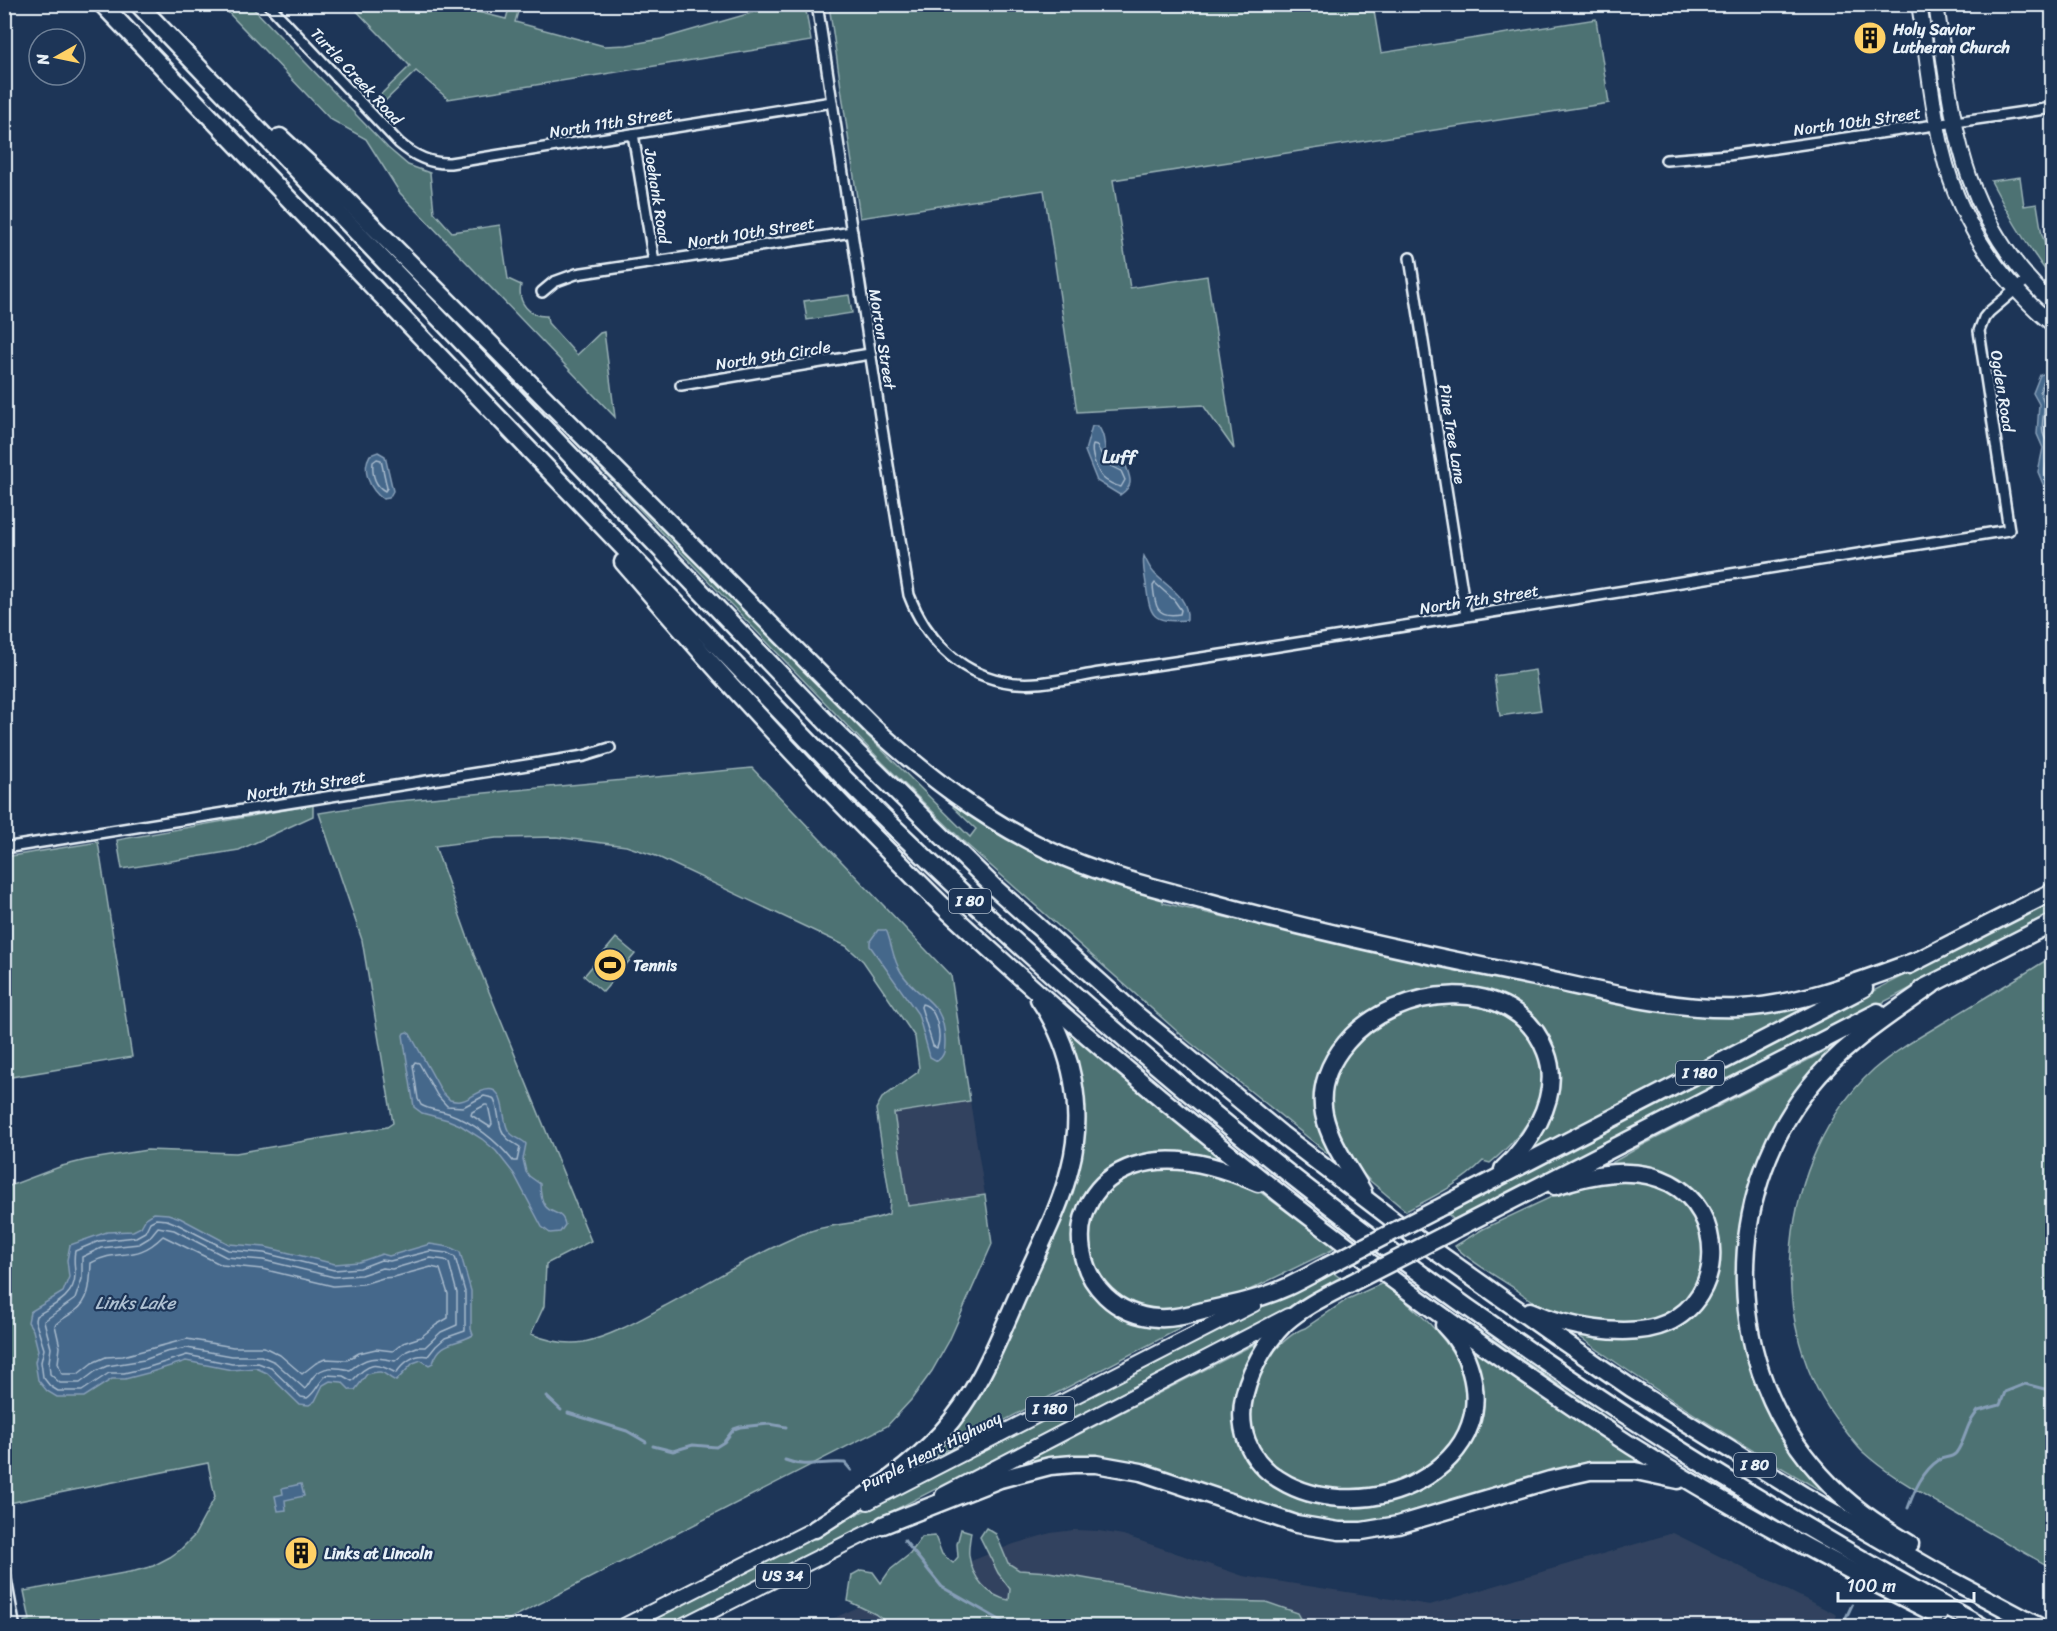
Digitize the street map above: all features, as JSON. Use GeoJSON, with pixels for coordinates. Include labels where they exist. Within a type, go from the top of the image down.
{"type":"FeatureCollection","features":[{"type":"Feature","properties":{"kind":"highway","name":"I 80"},"geometry":{"type":"LineString","coordinates":[[102,4],[890,824],[1052,976],[1219,1118],[1427,1279],[1603,1401],[1775,1509],[1981,1626]]}},
{"type":"Feature","properties":{"kind":"highway","name":"I 80"},"geometry":{"type":"LineString","coordinates":[[138,4],[902,799],[995,888],[1132,1011],[1281,1134],[1414,1236],[1631,1388],[1735,1454],[1848,1521],[2038,1626]]}},
{"type":"Feature","properties":{"kind":"highway"},"geometry":{"type":"LineString","coordinates":[[156,23],[333,186],[873,727],[957,797],[1018,836],[1100,872],[1230,908],[1374,944],[1686,1006],[1741,1008],[1798,999],[1854,983],[1918,960]]}},
{"type":"Feature","properties":{"kind":"highway"},"geometry":{"type":"LineString","coordinates":[[513,434],[716,671],[818,782],[949,911],[1151,1089],[1285,1198],[1422,1303],[1566,1402],[1716,1497],[1865,1579],[1962,1626]]}},
{"type":"Feature","properties":{"kind":"highway"},"geometry":{"type":"LineString","coordinates":[[2022,907],[2052,888]]}},
{"type":"Feature","properties":{"kind":"highway","name":"I 180"},"geometry":{"type":"LineString","coordinates":[[1285,1288],[2052,892]]}},
{"type":"Feature","properties":{"kind":"highway","name":"I 180"},"geometry":{"type":"LineString","coordinates":[[1314,1302],[2052,923]]}},
{"type":"Feature","properties":{"kind":"highway"},"geometry":{"type":"LineString","coordinates":[[2023,938],[2052,928]]}},
{"type":"Feature","properties":{"kind":"highway"},"geometry":{"type":"LineString","coordinates":[[815,1529],[903,1469],[925,1450],[959,1411],[988,1364],[1062,1192],[1074,1149],[1077,1125],[1074,1083],[1064,1048],[1054,1026],[1026,981]]}},
{"type":"Feature","properties":{"kind":"highway"},"geometry":{"type":"LineString","coordinates":[[1932,985],[1844,1049],[1810,1086],[1782,1128],[1761,1174],[1748,1226],[1744,1280],[1751,1337],[1767,1388],[1788,1430],[1804,1454],[1837,1492],[1879,1526],[2048,1626]]}},
{"type":"Feature","properties":{"kind":"highway"},"geometry":{"type":"LineString","coordinates":[[1366,1198],[1329,1133],[1322,1102],[1325,1079],[1338,1052],[1362,1026],[1396,1005],[1432,996],[1467,996],[1503,1006],[1517,1013],[1535,1031],[1548,1056],[1551,1081],[1543,1113],[1520,1153],[1502,1171],[1483,1185]]}},
{"type":"Feature","properties":{"kind":"highway"},"geometry":{"type":"LineString","coordinates":[[1285,1198],[1260,1184],[1219,1168],[1180,1162],[1144,1163],[1122,1171],[1095,1193],[1084,1216],[1081,1235],[1083,1258],[1093,1282],[1117,1306],[1140,1315],[1168,1318],[1192,1314],[1229,1306],[1285,1288]]}},
{"type":"Feature","properties":{"kind":"highway"},"geometry":{"type":"LineString","coordinates":[[1483,1286],[1516,1306],[1559,1322],[1605,1330],[1646,1329],[1669,1322],[1689,1308],[1703,1289],[1711,1269],[1712,1243],[1704,1217],[1682,1191],[1658,1178],[1627,1173],[1592,1176],[1500,1206]]}},
{"type":"Feature","properties":{"kind":"highway"},"geometry":{"type":"LineString","coordinates":[[1314,1302],[1285,1323],[1264,1349],[1244,1394],[1242,1421],[1245,1435],[1256,1458],[1276,1477],[1310,1493],[1344,1500],[1376,1497],[1409,1487],[1424,1479],[1444,1463],[1468,1431],[1475,1405],[1475,1391],[1469,1365],[1450,1330],[1422,1303]]}},
{"type":"Feature","properties":{"kind":"highway"},"geometry":{"type":"LineString","coordinates":[[884,1525],[1000,1479],[1050,1466],[1074,1464],[1096,1464],[1141,1472],[1296,1524],[1339,1531],[1362,1531],[1398,1525],[1550,1480],[1590,1471],[1624,1470],[1659,1474],[1716,1497]]}},
{"type":"Feature","properties":{"kind":"main road"},"geometry":{"type":"LineString","coordinates":[[1919,4],[1942,151],[1957,198],[1990,258],[2016,290],[2052,324]]}},
{"type":"Feature","properties":{"kind":"main road"},"geometry":{"type":"LineString","coordinates":[[1936,4],[1954,123],[1964,164],[1984,214],[2011,258],[2052,303]]}},
{"type":"Feature","properties":{"kind":"main road","name":"Purple Heart Highway"},"geometry":{"type":"LineString","coordinates":[[624,1626],[1285,1288]]}},
{"type":"Feature","properties":{"kind":"main road","name":"I 180"},"geometry":{"type":"LineString","coordinates":[[884,1525],[1314,1302]]}},
{"type":"Feature","properties":{"kind":"main road","name":"US 34"},"geometry":{"type":"LineString","coordinates":[[682,1626],[884,1525]]}},
{"type":"Feature","properties":{"kind":"street","name":"Turtle Creek Road"},"geometry":{"type":"LineString","coordinates":[[268,4],[399,143]]}},
{"type":"Feature","properties":{"kind":"street","name":"Morton Street"},"geometry":{"type":"LineString","coordinates":[[817,4],[909,595],[927,633],[942,649],[958,661]]}},
{"type":"Feature","properties":{"kind":"street","name":"North 11th Street"},"geometry":{"type":"LineString","coordinates":[[399,143],[422,159],[435,163],[450,163],[832,102]]}},
{"type":"Feature","properties":{"kind":"street","name":"North 10th Street"},"geometry":{"type":"LineString","coordinates":[[1666,160],[1938,126],[2052,108]]}},
{"type":"Feature","properties":{"kind":"street","name":"Joehank Road"},"geometry":{"type":"LineString","coordinates":[[633,134],[654,262]]}},
{"type":"Feature","properties":{"kind":"street","name":"North 10th Street"},"geometry":{"type":"LineString","coordinates":[[542,292],[554,282],[576,274],[852,232]]}},
{"type":"Feature","properties":{"kind":"street","name":"Pine Tree Lane"},"geometry":{"type":"LineString","coordinates":[[1410,258],[1466,616]]}},
{"type":"Feature","properties":{"kind":"street","name":"Ogden Road"},"geometry":{"type":"LineString","coordinates":[[2009,530],[1979,331],[1983,318],[2029,278]]}},
{"type":"Feature","properties":{"kind":"street","name":"North 9th Circle"},"geometry":{"type":"LineString","coordinates":[[681,385],[870,354]]}},
{"type":"Feature","properties":{"kind":"street","name":"North 7th Street"},"geometry":{"type":"LineString","coordinates":[[958,661],[985,676],[1004,682],[1048,681],[2009,530]]}},
{"type":"Feature","properties":{"kind":"street","name":"North 7th Street"},"geometry":{"type":"LineString","coordinates":[[4,848],[584,756],[610,748]]}},
{"type":"Feature","properties":{"kind":"street"},"geometry":{"type":"LineString","coordinates":[[4,1571],[14,1626]]}},
{"type":"Feature","properties":{"kind":"shaded area"},"geometry":{"type":"Polygon","coordinates":[[[970,1101],[985,1195],[908,1207],[894,1113],[970,1101]]]}},
{"type":"Feature","properties":{"kind":"shaded area"},"geometry":{"type":"Polygon","coordinates":[[[1074,1530],[1123,1535],[1243,1576],[1430,1605],[1673,1533],[1837,1615],[1832,1626],[817,1626],[878,1598],[1014,1544],[1051,1533],[1074,1530]]]}},
{"type":"Feature","properties":{"kind":"green space"},"geometry":{"type":"Polygon","coordinates":[[[221,5],[250,5],[388,148],[408,165],[430,173],[434,212],[452,232],[500,225],[508,279],[521,285],[521,297],[526,307],[535,314],[547,316],[548,323],[577,355],[600,333],[604,332],[615,417],[400,193],[366,139],[330,119],[221,5]]]}},
{"type":"Feature","properties":{"kind":"green space"},"geometry":{"type":"Polygon","coordinates":[[[351,5],[450,5],[506,19],[510,5],[520,5],[515,22],[604,46],[627,45],[661,39],[779,5],[805,5],[811,41],[448,99],[416,71],[380,106],[374,101],[410,66],[351,5]]]}},
{"type":"Feature","properties":{"kind":"green space"},"geometry":{"type":"Polygon","coordinates":[[[829,5],[1373,5],[1381,53],[1596,19],[1609,103],[1113,180],[1130,288],[1207,276],[1234,449],[1203,405],[1077,412],[1044,190],[860,218],[829,5]]]}},
{"type":"Feature","properties":{"kind":"green space"},"geometry":{"type":"Polygon","coordinates":[[[2020,177],[2024,206],[2037,204],[2042,235],[2052,264],[2052,279],[2019,232],[1991,181],[2020,177]]]}},
{"type":"Feature","properties":{"kind":"green space"},"geometry":{"type":"Polygon","coordinates":[[[849,295],[852,313],[807,320],[804,301],[849,295]]]}},
{"type":"Feature","properties":{"kind":"green space"},"geometry":{"type":"Polygon","coordinates":[[[508,367],[867,735],[970,837],[976,829],[953,807],[957,803],[1163,897],[1163,903],[1294,933],[1624,1000],[1818,1002],[1515,1158],[1554,1087],[1525,1015],[1426,994],[1406,994],[1371,1011],[1352,1025],[1337,1040],[1326,1057],[1317,1093],[1318,1113],[1331,1156],[1187,1040],[965,843],[883,763],[506,370],[508,367]]]}},
{"type":"Feature","properties":{"kind":"green space"},"geometry":{"type":"Polygon","coordinates":[[[1535,670],[1541,710],[1500,716],[1494,676],[1535,670]]]}},
{"type":"Feature","properties":{"kind":"green space","name":"Links at Lincoln"},"geometry":{"type":"Polygon","coordinates":[[[752,768],[951,976],[970,1101],[894,1113],[908,1206],[985,1195],[992,1244],[949,1341],[932,1371],[911,1400],[887,1426],[496,1626],[25,1626],[24,1621],[30,1620],[24,1591],[153,1566],[180,1550],[194,1536],[215,1497],[208,1463],[9,1503],[4,1481],[4,1188],[62,1166],[86,1160],[147,1150],[236,1153],[387,1127],[393,1123],[362,940],[319,813],[388,802],[752,768]],[[556,837],[496,838],[435,846],[474,955],[591,1241],[546,1264],[544,1306],[531,1334],[564,1342],[584,1342],[615,1332],[751,1259],[815,1229],[879,1218],[889,1214],[890,1199],[876,1109],[882,1098],[918,1072],[919,1068],[915,1037],[863,961],[846,946],[656,856],[626,846],[556,837]]]}},
{"type":"Feature","properties":{"kind":"green space"},"geometry":{"type":"Polygon","coordinates":[[[313,805],[313,816],[239,850],[122,869],[117,840],[313,805]]]}},
{"type":"Feature","properties":{"kind":"green space"},"geometry":{"type":"Polygon","coordinates":[[[98,842],[132,1057],[5,1078],[5,857],[98,842]]]}},
{"type":"Feature","properties":{"kind":"green space"},"geometry":{"type":"Polygon","coordinates":[[[2052,899],[2052,916],[1455,1221],[1449,1215],[1443,1215],[1442,1213],[2052,899]]]}},
{"type":"Feature","properties":{"kind":"green space","name":"Tennis"},"geometry":{"type":"Polygon","coordinates":[[[616,938],[635,954],[603,992],[584,976],[616,938]]]}},
{"type":"Feature","properties":{"kind":"green space"},"geometry":{"type":"Polygon","coordinates":[[[2045,961],[2052,1006],[2052,1568],[1909,1486],[1861,1450],[1843,1428],[1817,1387],[1799,1342],[1791,1294],[1792,1244],[1800,1195],[1817,1149],[1841,1106],[1873,1070],[1891,1056],[2045,961]]]}},
{"type":"Feature","properties":{"kind":"green space"},"geometry":{"type":"Polygon","coordinates":[[[1443,1002],[1491,1010],[1518,1027],[1534,1047],[1540,1064],[1542,1081],[1533,1112],[1525,1126],[1503,1152],[1490,1163],[1483,1161],[1457,1183],[1406,1211],[1369,1180],[1352,1162],[1333,1126],[1328,1089],[1349,1046],[1391,1016],[1443,1002]]]}},
{"type":"Feature","properties":{"kind":"green space"},"geometry":{"type":"Polygon","coordinates":[[[1057,1020],[1232,1165],[1180,1156],[1088,1194],[1081,1271],[1144,1322],[1179,1325],[1181,1328],[913,1468],[963,1411],[1077,1145],[1057,1020]]]}},
{"type":"Feature","properties":{"kind":"green space"},"geometry":{"type":"Polygon","coordinates":[[[1851,1038],[1826,1061],[1745,1215],[1755,1366],[1837,1500],[1702,1419],[1573,1332],[1644,1335],[1705,1294],[1700,1202],[1608,1165],[1851,1038]]]}},
{"type":"Feature","properties":{"kind":"green space"},"geometry":{"type":"Polygon","coordinates":[[[1176,1166],[1234,1180],[1260,1192],[1336,1248],[1235,1297],[1228,1296],[1219,1302],[1156,1313],[1122,1303],[1093,1273],[1085,1238],[1095,1205],[1108,1188],[1140,1170],[1176,1166]]]}},
{"type":"Feature","properties":{"kind":"green space"},"geometry":{"type":"Polygon","coordinates":[[[1627,1179],[1658,1185],[1683,1201],[1696,1217],[1704,1243],[1702,1270],[1692,1295],[1683,1306],[1655,1321],[1620,1325],[1601,1324],[1553,1312],[1483,1268],[1455,1246],[1483,1229],[1564,1191],[1569,1193],[1581,1186],[1627,1179]]]}},
{"type":"Feature","properties":{"kind":"green space"},"geometry":{"type":"Polygon","coordinates":[[[1334,1270],[1339,1277],[1346,1278],[669,1626],[639,1626],[1334,1270]]]}},
{"type":"Feature","properties":{"kind":"green space"},"geometry":{"type":"Polygon","coordinates":[[[1399,1275],[1634,1436],[1719,1491],[1718,1493],[1503,1354],[1399,1275]]]}},
{"type":"Feature","properties":{"kind":"green space"},"geometry":{"type":"Polygon","coordinates":[[[1383,1283],[1436,1330],[1453,1353],[1460,1366],[1467,1389],[1467,1410],[1460,1430],[1449,1447],[1433,1463],[1414,1475],[1373,1492],[1318,1491],[1273,1468],[1254,1442],[1249,1425],[1254,1384],[1271,1355],[1288,1338],[1348,1299],[1383,1283]]]}},
{"type":"Feature","properties":{"kind":"green space"},"geometry":{"type":"Polygon","coordinates":[[[1276,1333],[1247,1367],[1238,1388],[1234,1410],[1236,1432],[1246,1455],[1259,1470],[1323,1503],[1357,1506],[1383,1503],[1414,1491],[1475,1428],[1465,1342],[1666,1474],[1626,1470],[1397,1523],[1339,1529],[1142,1469],[1015,1467],[1276,1333]]]}},
{"type":"Feature","properties":{"kind":"green space"},"geometry":{"type":"Polygon","coordinates":[[[986,1528],[996,1534],[1008,1563],[1019,1570],[1049,1572],[1214,1601],[1266,1602],[1298,1613],[1305,1626],[891,1626],[875,1614],[848,1601],[852,1575],[861,1570],[873,1572],[881,1583],[890,1570],[910,1554],[922,1537],[935,1536],[942,1554],[953,1563],[958,1557],[957,1544],[961,1529],[971,1532],[969,1556],[977,1578],[994,1595],[1009,1600],[1010,1589],[998,1573],[980,1537],[986,1528]]]}},
{"type":"Feature","properties":{"kind":"water"},"geometry":{"type":"Polygon","coordinates":[[[2049,372],[2052,374],[2052,491],[2045,489],[2038,472],[2043,448],[2037,434],[2039,404],[2033,393],[2040,375],[2049,372]]]}},
{"type":"Feature","properties":{"kind":"water"},"geometry":{"type":"Polygon","coordinates":[[[1092,426],[1098,426],[1102,432],[1106,453],[1116,462],[1126,466],[1130,482],[1128,488],[1120,495],[1097,481],[1085,451],[1092,426]]]}},
{"type":"Feature","properties":{"kind":"water"},"geometry":{"type":"Polygon","coordinates":[[[378,452],[385,456],[393,491],[389,498],[383,499],[378,495],[368,479],[367,461],[370,455],[378,452]]]}},
{"type":"Feature","properties":{"kind":"water"},"geometry":{"type":"Polygon","coordinates":[[[1144,556],[1153,571],[1181,599],[1187,612],[1187,620],[1166,620],[1155,616],[1147,595],[1144,556]]]}},
{"type":"Feature","properties":{"kind":"water"},"geometry":{"type":"Polygon","coordinates":[[[878,930],[887,932],[901,972],[940,1016],[944,1026],[945,1046],[943,1055],[937,1061],[930,1057],[918,1014],[870,946],[870,941],[878,930]]]}},
{"type":"Feature","properties":{"kind":"water"},"geometry":{"type":"Polygon","coordinates":[[[407,1032],[442,1092],[450,1100],[463,1101],[489,1089],[499,1095],[508,1130],[526,1144],[523,1159],[526,1172],[540,1184],[544,1204],[563,1219],[565,1225],[560,1232],[550,1233],[542,1227],[514,1174],[496,1151],[482,1139],[460,1125],[422,1113],[414,1107],[403,1035],[407,1032]]]}},
{"type":"Feature","properties":{"kind":"water","name":"Links Lake"},"geometry":{"type":"Polygon","coordinates":[[[154,1213],[180,1218],[229,1244],[265,1247],[335,1264],[359,1262],[382,1254],[389,1256],[430,1244],[449,1247],[460,1252],[471,1291],[473,1335],[444,1347],[429,1365],[421,1360],[413,1363],[396,1381],[383,1373],[367,1374],[355,1390],[350,1390],[342,1382],[330,1381],[323,1385],[315,1401],[309,1405],[299,1404],[267,1373],[256,1368],[232,1370],[186,1361],[125,1379],[112,1379],[84,1397],[57,1397],[47,1391],[38,1380],[35,1362],[38,1350],[33,1330],[28,1322],[30,1312],[63,1292],[69,1277],[67,1260],[70,1245],[107,1232],[133,1231],[141,1227],[146,1218],[154,1213]]]}},
{"type":"Feature","properties":{"kind":"water"},"geometry":{"type":"Polygon","coordinates":[[[301,1484],[304,1496],[285,1500],[286,1510],[278,1511],[275,1496],[283,1494],[282,1488],[301,1484]]]}},
{"type":"Feature","properties":{"kind":"waterway"},"geometry":{"type":"LineString","coordinates":[[1908,1508],[1928,1470],[1941,1459],[1956,1453],[1978,1411],[2000,1405],[2005,1392],[2025,1384],[2052,1391]]}},
{"type":"Feature","properties":{"kind":"waterway"},"geometry":{"type":"LineString","coordinates":[[546,1396],[561,1410]]}},
{"type":"Feature","properties":{"kind":"waterway"},"geometry":{"type":"LineString","coordinates":[[568,1413],[627,1431],[646,1442]]}},
{"type":"Feature","properties":{"kind":"waterway"},"geometry":{"type":"LineString","coordinates":[[653,1446],[673,1451],[693,1445],[716,1447],[724,1442],[734,1429],[740,1427],[769,1424],[786,1427]]}},
{"type":"Feature","properties":{"kind":"waterway"},"geometry":{"type":"LineString","coordinates":[[785,1460],[800,1464],[845,1463],[851,1470]]}},
{"type":"Feature","properties":{"kind":"waterway"},"geometry":{"type":"LineString","coordinates":[[904,1540],[942,1587],[1005,1623],[1021,1626]]}},
{"type":"Feature","properties":{"kind":"waterway"},"geometry":{"type":"LineString","coordinates":[[1842,1626],[1852,1605]]}},
{"type":"Feature","properties":{"kind":"place","name":"Holy Savior Lutheran Church"},"geometry":{"type":"Point","coordinates":[1870,38]}},
{"type":"Feature","properties":{"kind":"place","name":"Tennis"},"geometry":{"type":"Point","coordinates":[610,965]}},
{"type":"Feature","properties":{"kind":"place","name":"Links at Lincoln"},"geometry":{"type":"Point","coordinates":[301,1553]}},
{"type":"Feature","properties":{"kind":"district","name":"Luff"},"geometry":{"type":"Point","coordinates":[1119,457]}}]}
